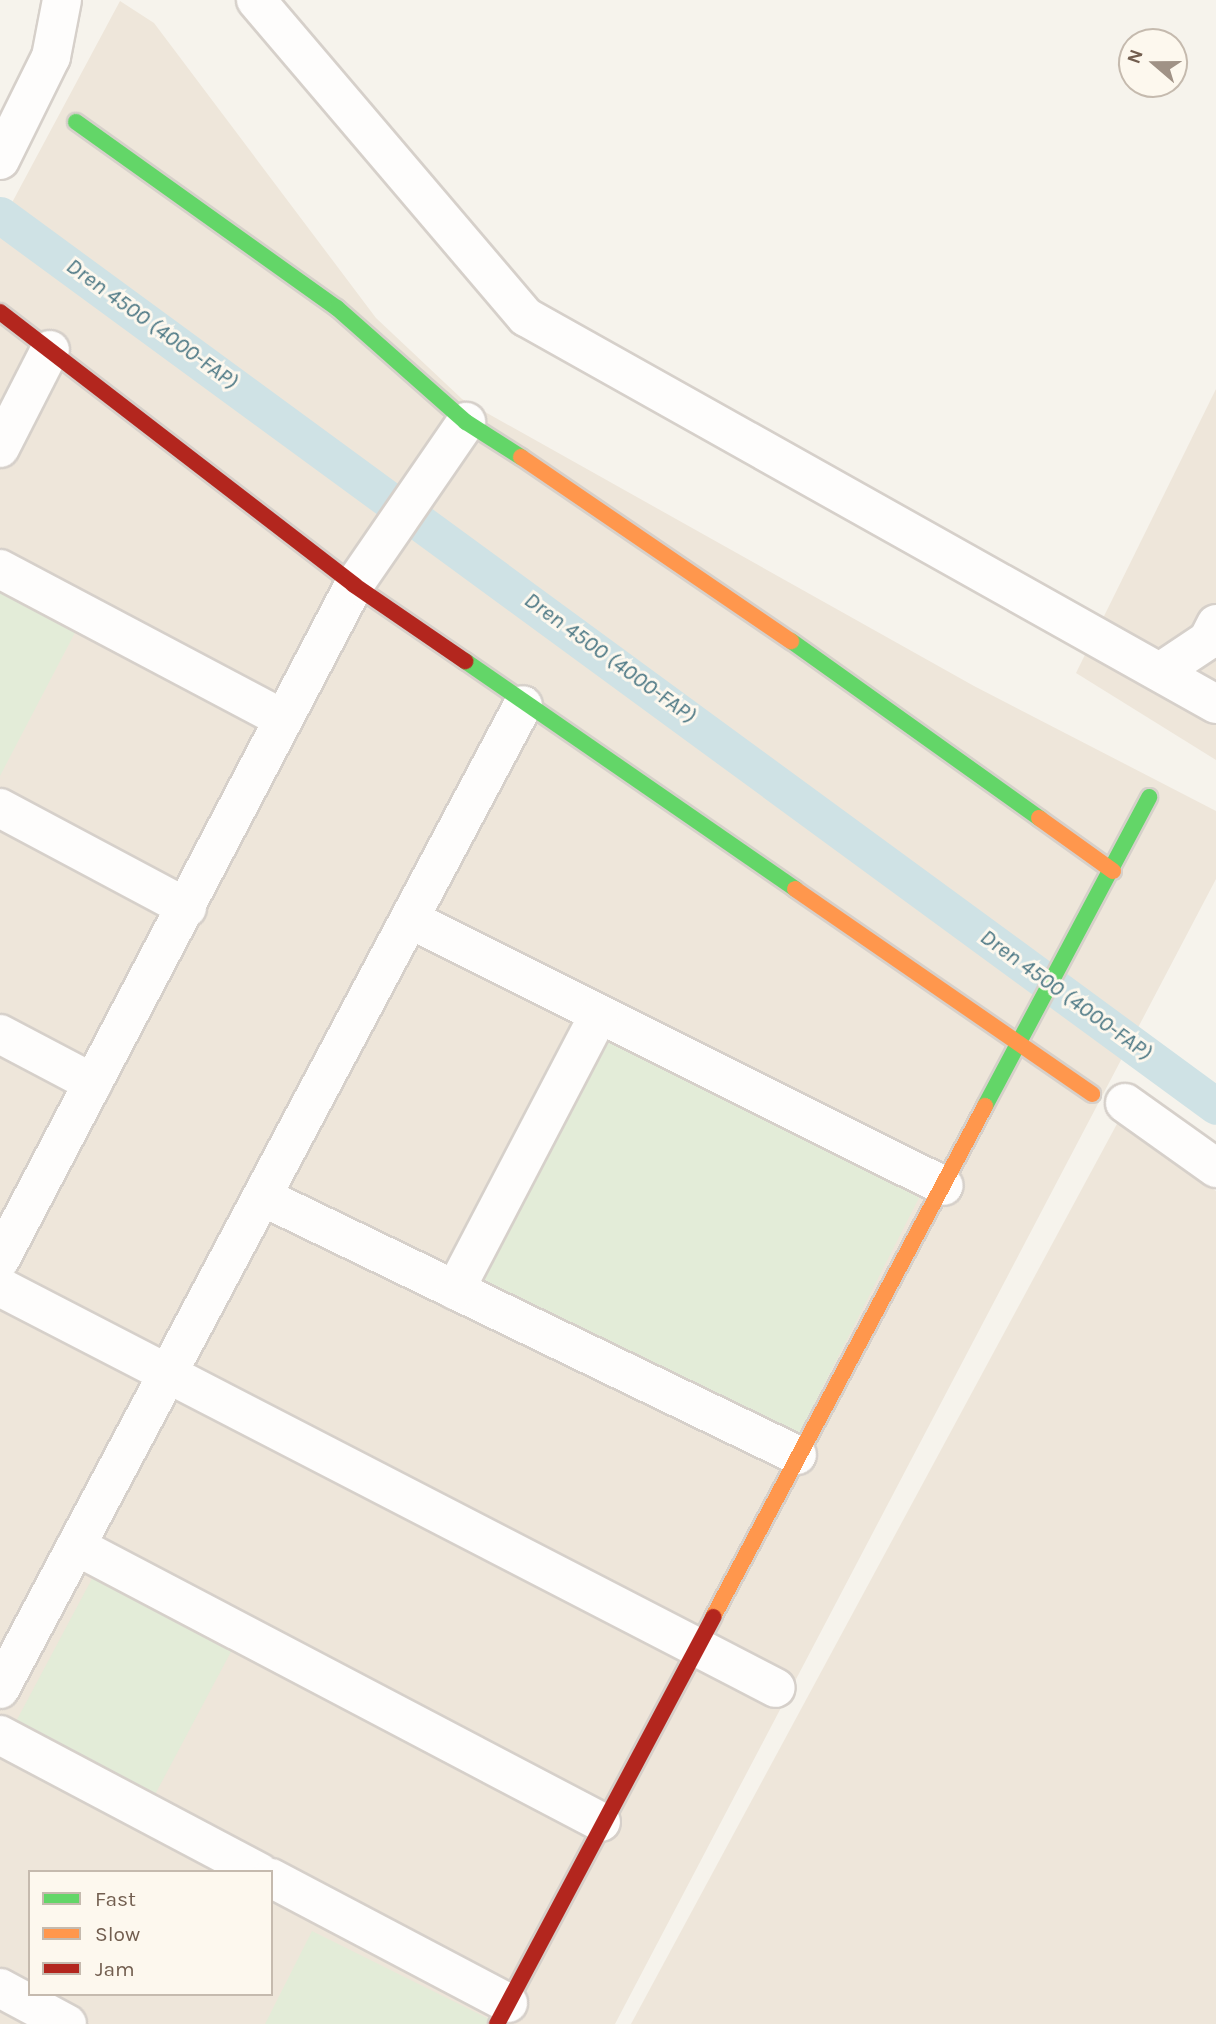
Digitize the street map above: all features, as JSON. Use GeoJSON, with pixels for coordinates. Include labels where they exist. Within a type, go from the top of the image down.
{"type":"FeatureCollection","features":[{"type":"Feature","properties":{"kind":"street"},"geometry":{"type":"LineString","coordinates":[[0,160],[51,57],[62,0]]}},
{"type":"Feature","properties":{"kind":"street"},"geometry":{"type":"LineString","coordinates":[[256,0],[526,317],[1097,642],[1160,672],[1216,704]]}},
{"type":"Feature","properties":{"kind":"street"},"geometry":{"type":"LineString","coordinates":[[76,122],[337,308],[466,422],[664,550],[1113,871]]}},
{"type":"Feature","properties":{"kind":"street"},"geometry":{"type":"LineString","coordinates":[[0,312],[354,585],[523,705],[1021,1047],[1108,1098],[1216,1168]]}},
{"type":"Feature","properties":{"kind":"street"},"geometry":{"type":"LineString","coordinates":[[0,448],[50,350]]}},
{"type":"Feature","properties":{"kind":"street"},"geometry":{"type":"LineString","coordinates":[[0,1260],[187,908],[281,718],[354,585],[466,422]]}},
{"type":"Feature","properties":{"kind":"street"},"geometry":{"type":"LineString","coordinates":[[0,569],[281,718]]}},
{"type":"Feature","properties":{"kind":"street"},"geometry":{"type":"LineString","coordinates":[[1160,672],[1208,640],[1216,624]]}},
{"type":"Feature","properties":{"kind":"street"},"geometry":{"type":"LineString","coordinates":[[0,1689],[167,1374],[413,921],[523,705]]}},
{"type":"Feature","properties":{"kind":"street"},"geometry":{"type":"LineString","coordinates":[[273,1879],[502,2013],[693,1646],[1021,1047],[1149,797]]}},
{"type":"Feature","properties":{"kind":"street"},"geometry":{"type":"LineString","coordinates":[[0,808],[187,908]]}},
{"type":"Feature","properties":{"kind":"street"},"geometry":{"type":"LineString","coordinates":[[413,921],[944,1186]]}},
{"type":"Feature","properties":{"kind":"street"},"geometry":{"type":"LineString","coordinates":[[455,1290],[598,1014]]}},
{"type":"Feature","properties":{"kind":"street"},"geometry":{"type":"LineString","coordinates":[[0,1034],[93,1083]]}},
{"type":"Feature","properties":{"kind":"street"},"geometry":{"type":"LineString","coordinates":[[263,1197],[797,1455]]}},
{"type":"Feature","properties":{"kind":"street"},"geometry":{"type":"LineString","coordinates":[[0,1287],[776,1688]]}},
{"type":"Feature","properties":{"kind":"street"},"geometry":{"type":"LineString","coordinates":[[76,1546],[601,1822]]}},
{"type":"Feature","properties":{"kind":"street"},"geometry":{"type":"LineString","coordinates":[[0,1735],[255,1870]]}},
{"type":"Feature","properties":{"kind":"street"},"geometry":{"type":"LineString","coordinates":[[0,1989],[67,2024]]}},
{"type":"Feature","properties":{"kind":"shaded area"},"geometry":{"type":"Polygon","coordinates":[[[120,1],[154,23],[376,318],[462,399],[974,686],[1216,811],[1216,879],[615,2024],[0,2024],[0,225],[120,1]]]}},
{"type":"Feature","properties":{"kind":"shaded area"},"geometry":{"type":"Polygon","coordinates":[[[1216,389],[1216,760],[1076,673],[1216,389]]]}},
{"type":"Feature","properties":{"kind":"shaded area"},"geometry":{"type":"Polygon","coordinates":[[[1118,1122],[1216,1191],[1216,2024],[631,2024],[1118,1122]]]}},
{"type":"Feature","properties":{"kind":"green space"},"geometry":{"type":"Polygon","coordinates":[[[0,582],[79,625],[0,776],[0,582]]]}},
{"type":"Feature","properties":{"kind":"green space"},"geometry":{"type":"Polygon","coordinates":[[[602,1036],[919,1198],[796,1440],[479,1278],[602,1036]]]}},
{"type":"Feature","properties":{"kind":"green space"},"geometry":{"type":"Polygon","coordinates":[[[95,1573],[234,1647],[149,1807],[10,1733],[95,1573]]]}},
{"type":"Feature","properties":{"kind":"green space"},"geometry":{"type":"Polygon","coordinates":[[[312,1931],[489,2019],[486,2024],[265,2024],[312,1931]]]}},
{"type":"Feature","properties":{"kind":"waterway","name":"Dren 4500 (4000-FAP)"},"geometry":{"type":"LineString","coordinates":[[0,215],[1216,1106]]}},
{"type":"Feature","properties":{"kind":"traffic: fast"},"geometry":{"type":"LineString","coordinates":[[76,122],[337,308],[466,422],[521,457]]}},
{"type":"Feature","properties":{"kind":"traffic: fast"},"geometry":{"type":"LineString","coordinates":[[791,641],[1039,818]]}},
{"type":"Feature","properties":{"kind":"traffic: fast"},"geometry":{"type":"LineString","coordinates":[[465,661],[795,889]]}},
{"type":"Feature","properties":{"kind":"traffic: fast"},"geometry":{"type":"LineString","coordinates":[[985,1106],[1149,797]]}},
{"type":"Feature","properties":{"kind":"traffic: slow"},"geometry":{"type":"LineString","coordinates":[[521,457],[791,641]]}},
{"type":"Feature","properties":{"kind":"traffic: slow"},"geometry":{"type":"LineString","coordinates":[[1039,818],[1113,871]]}},
{"type":"Feature","properties":{"kind":"traffic: slow"},"geometry":{"type":"LineString","coordinates":[[795,889],[1092,1094]]}},
{"type":"Feature","properties":{"kind":"traffic: slow"},"geometry":{"type":"LineString","coordinates":[[713,1617],[985,1106]]}},
{"type":"Feature","properties":{"kind":"traffic: jam"},"geometry":{"type":"LineString","coordinates":[[0,312],[354,585],[465,661]]}},
{"type":"Feature","properties":{"kind":"traffic: jam"},"geometry":{"type":"LineString","coordinates":[[497,2024],[713,1617]]}}]}
